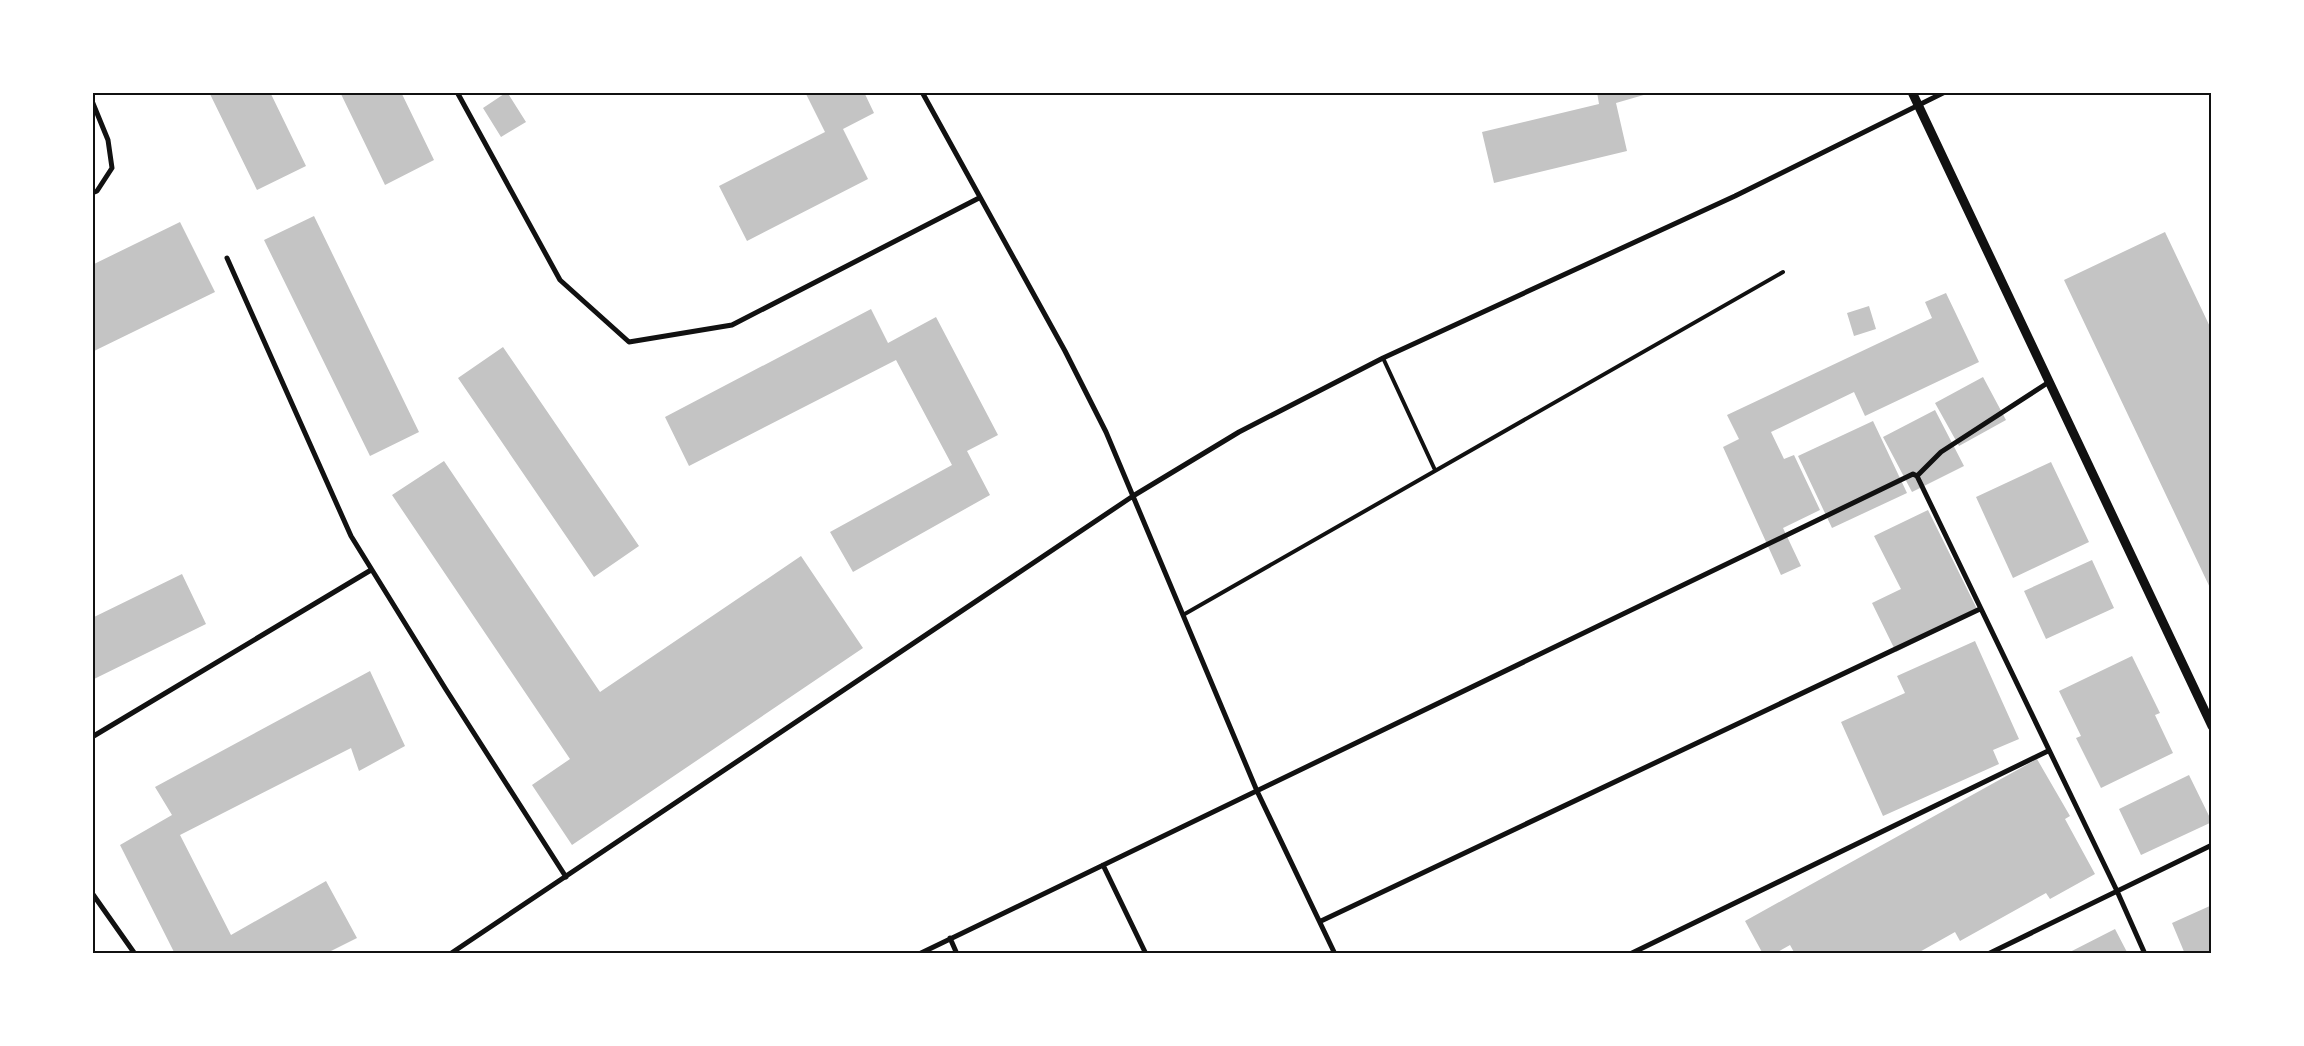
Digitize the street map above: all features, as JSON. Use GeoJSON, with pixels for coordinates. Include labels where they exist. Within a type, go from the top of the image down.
{"type":"FeatureCollection","features":[{"type":"Feature","properties":{"kind":"street"},"geometry":{"type":"LineString","coordinates":[[457,92],[560,280],[630,342],[732,325],[979,198]]}},
{"type":"Feature","properties":{"kind":"street"},"geometry":{"type":"LineString","coordinates":[[922,92],[1084,388],[1106,432],[1257,791],[1321,921],[1335,954]]}},
{"type":"Feature","properties":{"kind":"street"},"geometry":{"type":"LineString","coordinates":[[1912,92],[2212,726]]}},
{"type":"Feature","properties":{"kind":"street"},"geometry":{"type":"LineString","coordinates":[[450,954],[1133,496],[1239,432],[1383,358],[1734,196],[1945,92]]}},
{"type":"Feature","properties":{"kind":"street"},"geometry":{"type":"LineString","coordinates":[[92,101],[108,140],[112,168],[97,191],[92,193]]}},
{"type":"Feature","properties":{"kind":"street"},"geometry":{"type":"LineString","coordinates":[[227,258],[351,536],[566,877]]}},
{"type":"Feature","properties":{"kind":"street"},"geometry":{"type":"LineString","coordinates":[[1917,476],[1941,452],[2049,382]]}},
{"type":"Feature","properties":{"kind":"street"},"geometry":{"type":"LineString","coordinates":[[918,954],[1908,475],[1917,476]]}},
{"type":"Feature","properties":{"kind":"street"},"geometry":{"type":"LineString","coordinates":[[1917,476],[2048,751],[2117,890],[2145,954]]}},
{"type":"Feature","properties":{"kind":"street"},"geometry":{"type":"LineString","coordinates":[[92,737],[371,570]]}},
{"type":"Feature","properties":{"kind":"street"},"geometry":{"type":"LineString","coordinates":[[1321,921],[1980,609]]}},
{"type":"Feature","properties":{"kind":"street"},"geometry":{"type":"LineString","coordinates":[[1630,954],[2048,751]]}},
{"type":"Feature","properties":{"kind":"street"},"geometry":{"type":"LineString","coordinates":[[1988,954],[2212,844]]}},
{"type":"Feature","properties":{"kind":"street"},"geometry":{"type":"LineString","coordinates":[[1103,865],[1146,954]]}},
{"type":"Feature","properties":{"kind":"street"},"geometry":{"type":"LineString","coordinates":[[92,893],[135,954]]}},
{"type":"Feature","properties":{"kind":"street"},"geometry":{"type":"LineString","coordinates":[[950,938],[957,954]]}},
{"type":"Feature","properties":{"kind":"lane"},"geometry":{"type":"LineString","coordinates":[[1183,615],[1783,272]]}},
{"type":"Feature","properties":{"kind":"lane"},"geometry":{"type":"LineString","coordinates":[[1383,358],[1435,470]]}},
{"type":"Feature","properties":{"kind":"building"},"geometry":{"type":"Polygon","coordinates":[[[209,92],[270,92],[306,166],[257,190],[209,92]]]}},
{"type":"Feature","properties":{"kind":"building"},"geometry":{"type":"Polygon","coordinates":[[[340,92],[401,92],[434,160],[385,185],[340,92]]]}},
{"type":"Feature","properties":{"kind":"building"},"geometry":{"type":"Polygon","coordinates":[[[507,92],[526,122],[501,137],[483,108],[507,92]]]}},
{"type":"Feature","properties":{"kind":"building"},"geometry":{"type":"Polygon","coordinates":[[[805,92],[864,92],[874,113],[843,129],[868,179],[747,241],[719,186],[825,132],[805,92]]]}},
{"type":"Feature","properties":{"kind":"building"},"geometry":{"type":"Polygon","coordinates":[[[1597,92],[1654,92],[1616,103],[1627,151],[1494,183],[1482,132],[1599,104],[1597,92]]]}},
{"type":"Feature","properties":{"kind":"building"},"geometry":{"type":"Polygon","coordinates":[[[314,216],[419,432],[370,456],[264,240],[314,216]]]}},
{"type":"Feature","properties":{"kind":"building"},"geometry":{"type":"Polygon","coordinates":[[[180,222],[215,292],[92,352],[92,265],[180,222]]]}},
{"type":"Feature","properties":{"kind":"building"},"geometry":{"type":"Polygon","coordinates":[[[2165,232],[2212,331],[2212,592],[2064,280],[2165,232]]]}},
{"type":"Feature","properties":{"kind":"building"},"geometry":{"type":"Polygon","coordinates":[[[1946,293],[1979,362],[1865,416],[1854,392],[1771,432],[1784,459],[1794,455],[1820,510],[1783,528],[1801,566],[1781,575],[1723,447],[1739,439],[1727,415],[1932,318],[1925,302],[1946,293]]]}},
{"type":"Feature","properties":{"kind":"building"},"geometry":{"type":"Polygon","coordinates":[[[1869,306],[1876,329],[1854,336],[1847,313],[1869,306]]]}},
{"type":"Feature","properties":{"kind":"building"},"geometry":{"type":"Polygon","coordinates":[[[871,309],[888,343],[936,317],[998,435],[967,451],[990,495],[853,572],[830,532],[952,465],[896,360],[689,466],[665,417],[871,309]]]}},
{"type":"Feature","properties":{"kind":"building"},"geometry":{"type":"Polygon","coordinates":[[[503,347],[639,546],[594,577],[458,378],[503,347]]]}},
{"type":"Feature","properties":{"kind":"building"},"geometry":{"type":"Polygon","coordinates":[[[1983,377],[2006,420],[1959,446],[1935,403],[1983,377]]]}},
{"type":"Feature","properties":{"kind":"building"},"geometry":{"type":"Polygon","coordinates":[[[1935,410],[1964,466],[1912,492],[1883,437],[1935,410]]]}},
{"type":"Feature","properties":{"kind":"building"},"geometry":{"type":"Polygon","coordinates":[[[1873,421],[1907,493],[1832,528],[1798,456],[1873,421]]]}},
{"type":"Feature","properties":{"kind":"building"},"geometry":{"type":"Polygon","coordinates":[[[444,461],[600,692],[801,556],[863,648],[572,845],[532,785],[570,759],[392,495],[444,461]]]}},
{"type":"Feature","properties":{"kind":"building"},"geometry":{"type":"Polygon","coordinates":[[[2051,462],[2089,542],[2013,578],[1976,497],[2051,462]]]}},
{"type":"Feature","properties":{"kind":"building"},"geometry":{"type":"Polygon","coordinates":[[[1928,510],[1978,611],[1896,652],[1872,603],[1901,589],[1874,536],[1928,510]]]}},
{"type":"Feature","properties":{"kind":"building"},"geometry":{"type":"Polygon","coordinates":[[[2092,560],[2114,608],[2046,639],[2024,591],[2092,560]]]}},
{"type":"Feature","properties":{"kind":"building"},"geometry":{"type":"Polygon","coordinates":[[[182,574],[206,624],[92,680],[92,618],[182,574]]]}},
{"type":"Feature","properties":{"kind":"building"},"geometry":{"type":"Polygon","coordinates":[[[1975,641],[2019,739],[1993,750],[1999,764],[1883,816],[1841,722],[1905,693],[1897,676],[1975,641]]]}},
{"type":"Feature","properties":{"kind":"building"},"geometry":{"type":"Polygon","coordinates":[[[2132,656],[2160,713],[2155,715],[2173,753],[2101,788],[2076,738],[2081,736],[2059,691],[2132,656]]]}},
{"type":"Feature","properties":{"kind":"building"},"geometry":{"type":"Polygon","coordinates":[[[370,671],[405,746],[359,771],[351,748],[180,835],[231,935],[326,881],[357,938],[325,954],[175,954],[120,845],[172,815],[155,787],[370,671]]]}},
{"type":"Feature","properties":{"kind":"building"},"geometry":{"type":"Polygon","coordinates":[[[2037,759],[2070,816],[2065,819],[2095,874],[2050,899],[2046,893],[1960,941],[1955,932],[1916,954],[1795,954],[1790,945],[1774,954],[1763,954],[1745,921],[2037,759]]]}},
{"type":"Feature","properties":{"kind":"building"},"geometry":{"type":"Polygon","coordinates":[[[2189,775],[2212,822],[2141,855],[2119,809],[2189,775]]]}},
{"type":"Feature","properties":{"kind":"building"},"geometry":{"type":"Polygon","coordinates":[[[2212,905],[2212,954],[2185,954],[2172,923],[2212,905]]]}},
{"type":"Feature","properties":{"kind":"building"},"geometry":{"type":"Polygon","coordinates":[[[2115,929],[2128,954],[2066,954],[2115,929]]]}}]}
